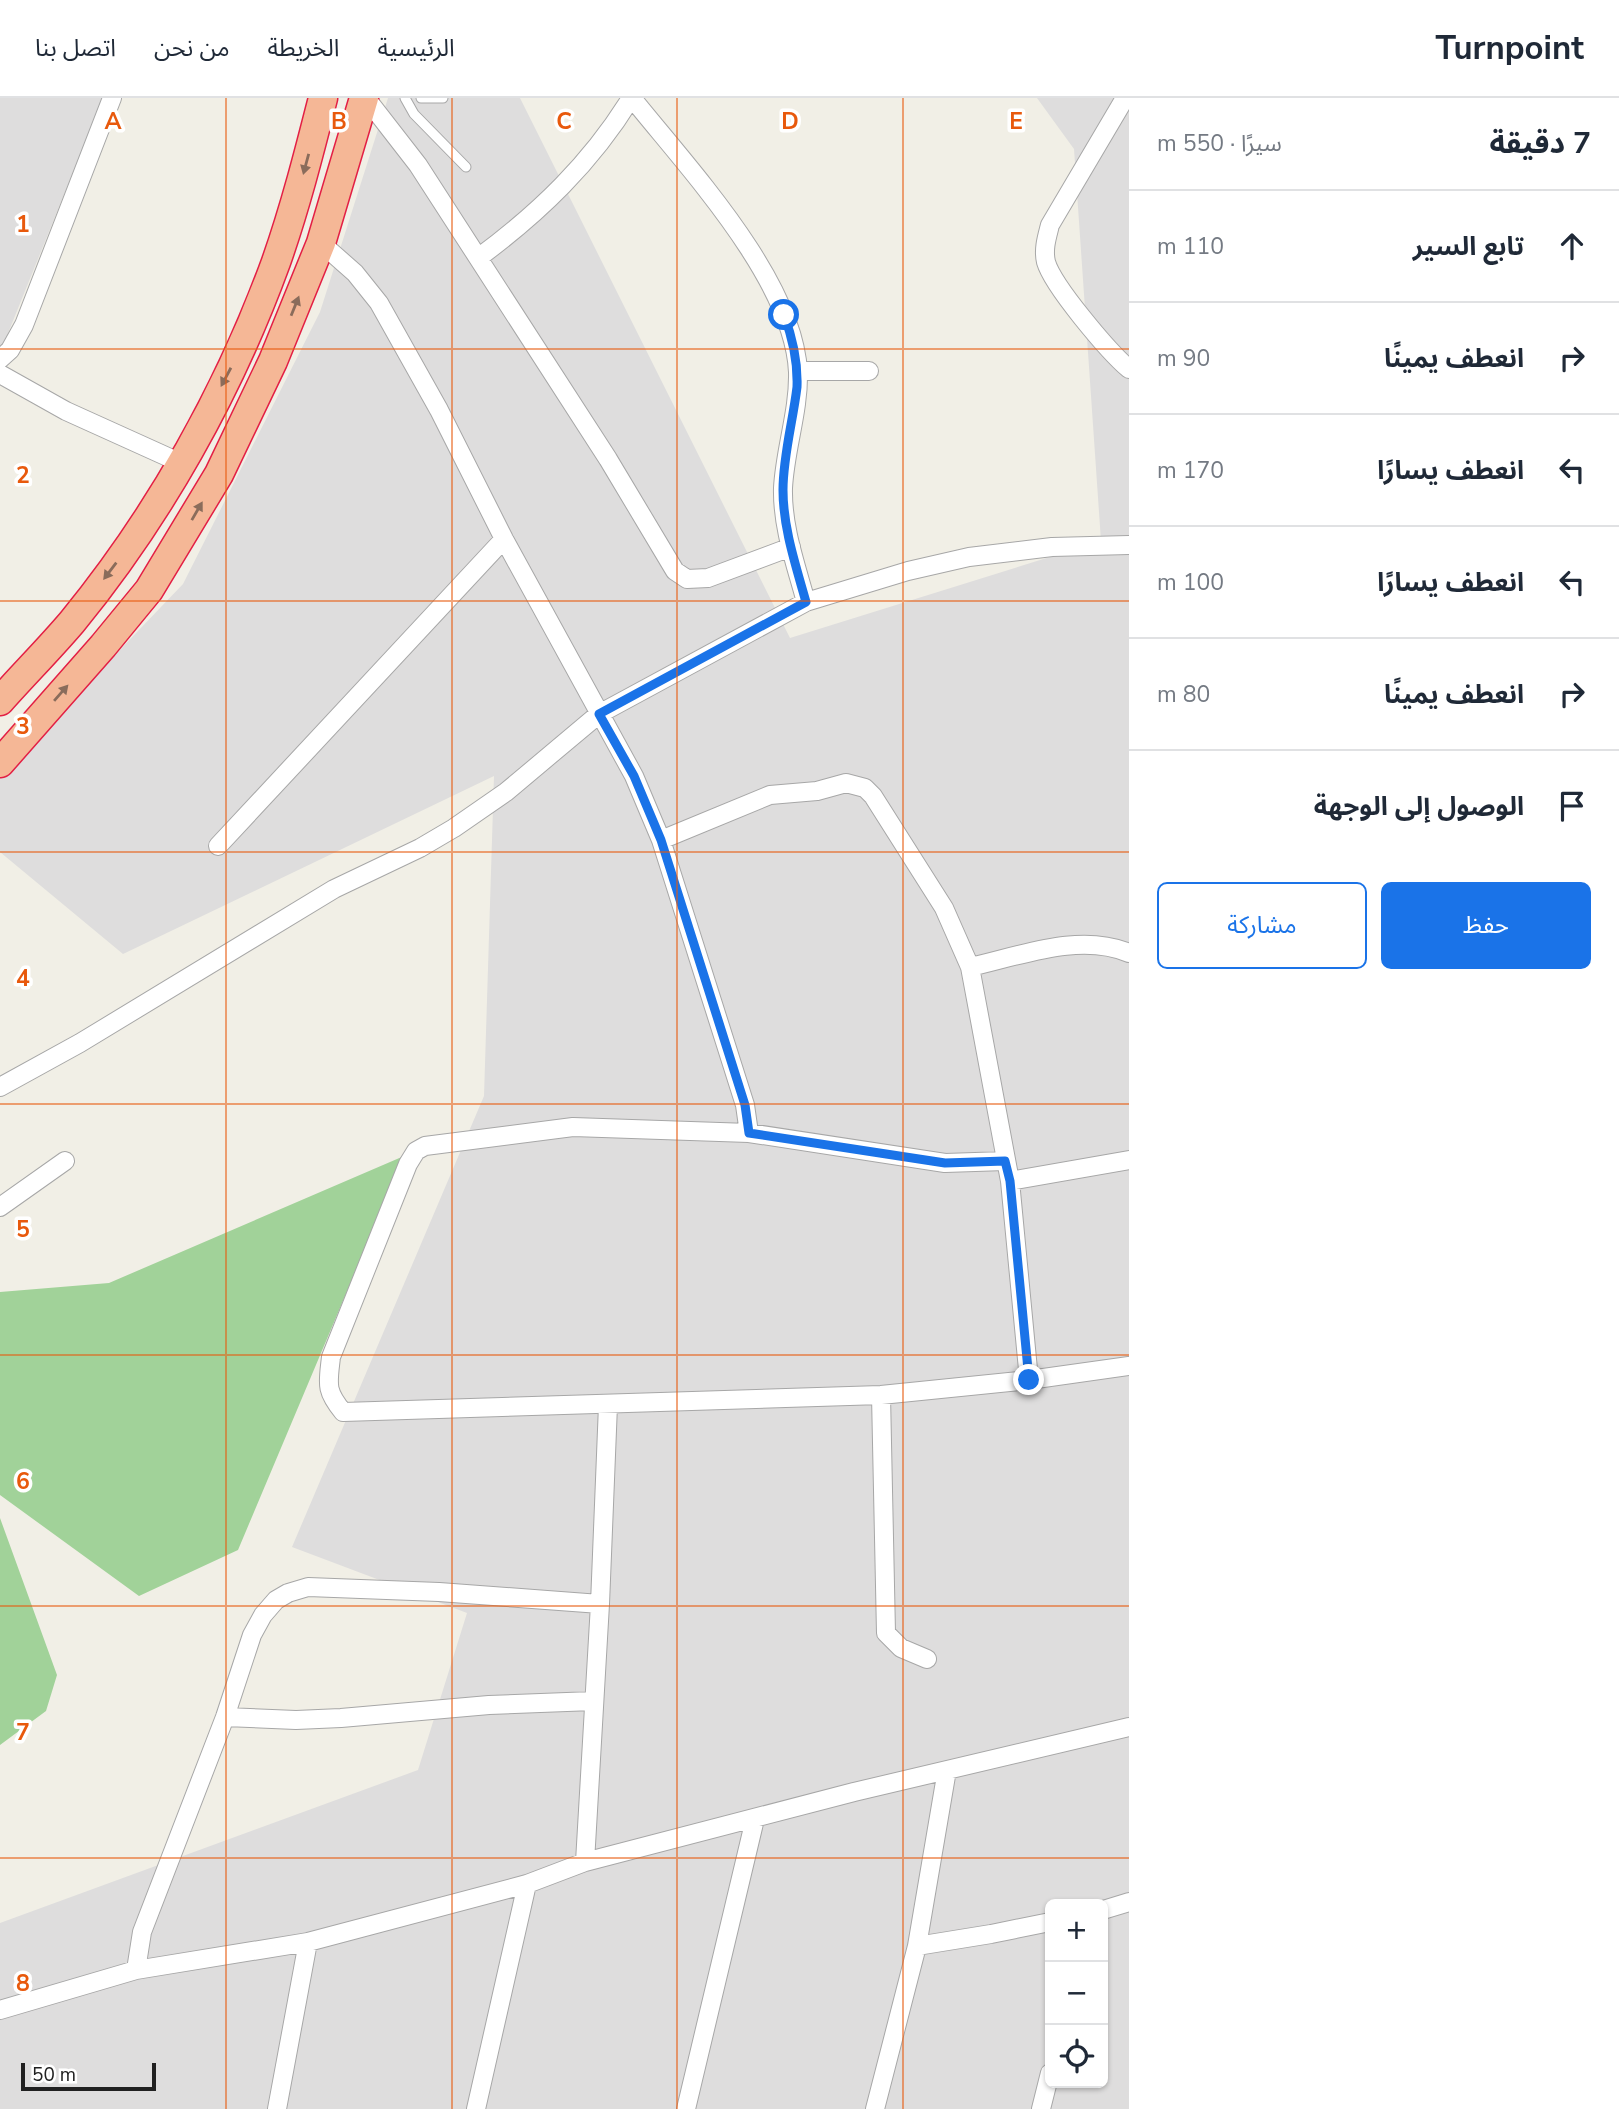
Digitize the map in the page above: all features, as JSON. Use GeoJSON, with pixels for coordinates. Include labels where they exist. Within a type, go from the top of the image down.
{"type":"FeatureCollection","features":[{"type":"Feature","properties":{"kind":"highway"},"geometry":{"type":"LineString","coordinates":[[0,701],[79,612],[147,518],[181,463],[240,351],[276,262],[301,185],[323,98]]}},
{"type":"Feature","properties":{"kind":"highway"},"geometry":{"type":"LineString","coordinates":[[0,763],[149,590],[219,474],[267,372],[321,243],[365,98]]}},
{"type":"Feature","properties":{"kind":"street"},"geometry":{"type":"LineString","coordinates":[[365,98],[418,164],[608,459],[675,571],[687,579],[708,578],[791,547]]}},
{"type":"Feature","properties":{"kind":"street"},"geometry":{"type":"LineString","coordinates":[[478,258],[511,234],[570,179],[613,128],[631,98],[727,217],[759,264],[791,333],[798,371],[783,488],[786,526],[806,602]]}},
{"type":"Feature","properties":{"kind":"street"},"geometry":{"type":"LineString","coordinates":[[1125,98],[1050,225],[1045,245],[1051,276],[1114,356],[1129,369]]}},
{"type":"Feature","properties":{"kind":"street"},"geometry":{"type":"LineString","coordinates":[[0,359],[10,350],[24,325],[105,100]]}},
{"type":"Feature","properties":{"kind":"street"},"geometry":{"type":"LineString","coordinates":[[321,243],[349,266],[379,303],[439,410],[504,539],[638,786],[661,840],[745,1105],[749,1133]]}},
{"type":"Feature","properties":{"kind":"street"},"geometry":{"type":"LineString","coordinates":[[798,371],[869,370]]}},
{"type":"Feature","properties":{"kind":"street"},"geometry":{"type":"LineString","coordinates":[[0,374],[66,411],[181,463]]}},
{"type":"Feature","properties":{"kind":"street"},"geometry":{"type":"LineString","coordinates":[[218,846],[504,539]]}},
{"type":"Feature","properties":{"kind":"street"},"geometry":{"type":"LineString","coordinates":[[0,1087],[80,1043],[334,889],[454,828],[506,792],[599,714],[806,602],[908,570],[969,557],[1052,547],[1129,545]]}},
{"type":"Feature","properties":{"kind":"street"},"geometry":{"type":"LineString","coordinates":[[661,840],[770,795],[817,791],[846,783],[865,788],[873,796],[944,908],[970,967],[1010,1181],[1029,1380]]}},
{"type":"Feature","properties":{"kind":"street"},"geometry":{"type":"LineString","coordinates":[[970,967],[1057,948],[1099,943],[1129,953]]}},
{"type":"Feature","properties":{"kind":"street"},"geometry":{"type":"LineString","coordinates":[[1005,1161],[945,1163],[749,1133],[573,1127],[425,1146],[416,1151],[408,1164],[331,1357],[328,1383],[331,1398],[343,1412],[881,1395],[1029,1380],[1129,1366]]}},
{"type":"Feature","properties":{"kind":"street"},"geometry":{"type":"LineString","coordinates":[[1010,1181],[1129,1160]]}},
{"type":"Feature","properties":{"kind":"street"},"geometry":{"type":"LineString","coordinates":[[0,1208],[65,1161]]}},
{"type":"Feature","properties":{"kind":"street"},"geometry":{"type":"LineString","coordinates":[[881,1395],[886,1633],[890,1640],[901,1648],[927,1659]]}},
{"type":"Feature","properties":{"kind":"street"},"geometry":{"type":"LineString","coordinates":[[585,1862],[608,1405]]}},
{"type":"Feature","properties":{"kind":"street"},"geometry":{"type":"LineString","coordinates":[[136,1970],[146,1920],[225,1717],[252,1635],[263,1615],[276,1600],[308,1587],[439,1592],[600,1604]]}},
{"type":"Feature","properties":{"kind":"street"},"geometry":{"type":"LineString","coordinates":[[225,1717],[296,1720],[489,1705],[593,1701]]}},
{"type":"Feature","properties":{"kind":"street"},"geometry":{"type":"LineString","coordinates":[[0,2010],[136,1970],[308,1942],[527,1884],[585,1862],[854,1792],[1129,1727]]}},
{"type":"Feature","properties":{"kind":"street"},"geometry":{"type":"LineString","coordinates":[[875,2109],[917,1946],[947,1770]]}},
{"type":"Feature","properties":{"kind":"street"},"geometry":{"type":"LineString","coordinates":[[686,2109],[755,1819]]}},
{"type":"Feature","properties":{"kind":"street"},"geometry":{"type":"LineString","coordinates":[[476,2109],[527,1884]]}},
{"type":"Feature","properties":{"kind":"street"},"geometry":{"type":"LineString","coordinates":[[1108,1908],[1129,1902]]}},
{"type":"Feature","properties":{"kind":"street"},"geometry":{"type":"LineString","coordinates":[[917,1946],[1045,1923]]}},
{"type":"Feature","properties":{"kind":"street"},"geometry":{"type":"LineString","coordinates":[[277,2109],[308,1942]]}},
{"type":"Feature","properties":{"kind":"street"},"geometry":{"type":"LineString","coordinates":[[1041,2109],[1046,2088]]}},
{"type":"Feature","properties":{"kind":"lane"},"geometry":{"type":"LineString","coordinates":[[405,98],[414,114],[466,167]]}},
{"type":"Feature","properties":{"kind":"lane"},"geometry":{"type":"LineString","coordinates":[[423,98],[443,98]]}},
{"type":"Feature","properties":{"kind":"shaded area"},"geometry":{"type":"Polygon","coordinates":[[[0,98],[103,98],[0,353],[0,98]]]}},
{"type":"Feature","properties":{"kind":"shaded area"},"geometry":{"type":"Polygon","coordinates":[[[388,98],[520,98],[790,638],[1101,541],[1074,149],[1037,98],[1129,98],[1129,2109],[0,2109],[0,1923],[418,1770],[467,1613],[292,1547],[484,1096],[494,776],[123,954],[0,852],[0,775],[183,584],[320,312],[388,98]]]}},
{"type":"Feature","properties":{"kind":"green space"},"geometry":{"type":"Polygon","coordinates":[[[404,1156],[238,1550],[139,1596],[0,1495],[0,1292],[109,1283],[404,1156]]]}},
{"type":"Feature","properties":{"kind":"green space"},"geometry":{"type":"Polygon","coordinates":[[[0,1518],[57,1675],[46,1711],[0,1745],[0,1518]]]}},
{"type":"Feature","properties":{"kind":"route"},"geometry":{"type":"LineString","coordinates":[[784,315],[796,352],[798,371],[783,488],[784,507],[786,526],[806,602],[599,714],[634,776],[661,840],[745,1105],[749,1133],[945,1163],[1005,1161],[1010,1181],[1029,1380]]}}]}
